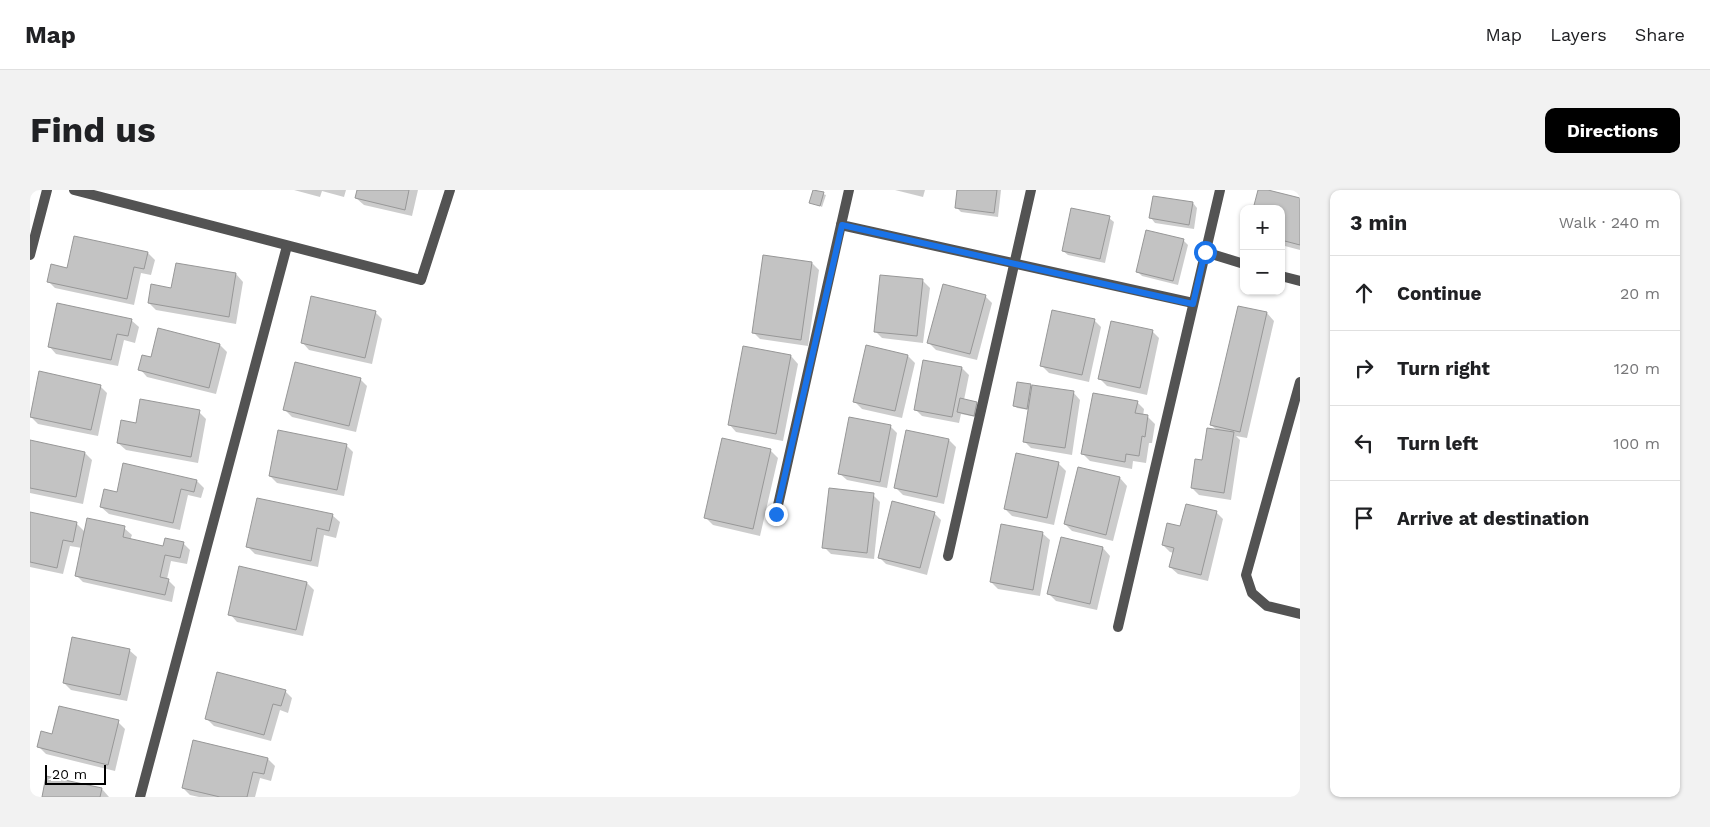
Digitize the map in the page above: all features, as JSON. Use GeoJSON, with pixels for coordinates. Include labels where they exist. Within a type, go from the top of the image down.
{"type":"FeatureCollection","features":[{"type":"Feature","properties":{"kind":"street"},"geometry":{"type":"LineString","coordinates":[[30,255],[47,190]]}},
{"type":"Feature","properties":{"kind":"street"},"geometry":{"type":"LineString","coordinates":[[74,190],[421,280],[450,190]]}},
{"type":"Feature","properties":{"kind":"street"},"geometry":{"type":"LineString","coordinates":[[776,514],[849,190]]}},
{"type":"Feature","properties":{"kind":"street"},"geometry":{"type":"LineString","coordinates":[[948,556],[1031,190]]}},
{"type":"Feature","properties":{"kind":"street"},"geometry":{"type":"LineString","coordinates":[[1118,627],[1220,190]]}},
{"type":"Feature","properties":{"kind":"street"},"geometry":{"type":"LineString","coordinates":[[842,225],[1193,304]]}},
{"type":"Feature","properties":{"kind":"street"},"geometry":{"type":"LineString","coordinates":[[140,797],[287,246]]}},
{"type":"Feature","properties":{"kind":"street"},"geometry":{"type":"LineString","coordinates":[[1205,252],[1240,263]]}},
{"type":"Feature","properties":{"kind":"street"},"geometry":{"type":"LineString","coordinates":[[1285,277],[1300,282]]}},
{"type":"Feature","properties":{"kind":"street"},"geometry":{"type":"LineString","coordinates":[[1300,382],[1246,575],[1252,593],[1267,606],[1300,614]]}},
{"type":"Feature","properties":{"kind":"building"},"geometry":{"type":"Polygon","coordinates":[[[357,190],[409,190],[405,210],[355,198],[357,190]]]}},
{"type":"Feature","properties":{"kind":"building"},"geometry":{"type":"Polygon","coordinates":[[[813,190],[824,192],[820,206],[809,203],[813,190]]]}},
{"type":"Feature","properties":{"kind":"building"},"geometry":{"type":"Polygon","coordinates":[[[957,190],[997,190],[994,213],[955,208],[957,190]]]}},
{"type":"Feature","properties":{"kind":"building"},"geometry":{"type":"Polygon","coordinates":[[[1258,190],[1268,190],[1300,198],[1300,245],[1285,241],[1285,205],[1254,205],[1258,190]]]}},
{"type":"Feature","properties":{"kind":"building"},"geometry":{"type":"Polygon","coordinates":[[[1153,196],[1193,202],[1189,225],[1149,218],[1153,196]]]}},
{"type":"Feature","properties":{"kind":"building"},"geometry":{"type":"Polygon","coordinates":[[[1071,208],[1110,216],[1100,259],[1062,251],[1071,208]]]}},
{"type":"Feature","properties":{"kind":"building"},"geometry":{"type":"Polygon","coordinates":[[[1146,230],[1184,239],[1173,281],[1136,272],[1146,230]]]}},
{"type":"Feature","properties":{"kind":"building"},"geometry":{"type":"Polygon","coordinates":[[[74,236],[148,252],[144,269],[134,267],[127,299],[47,282],[51,264],[67,268],[74,236]]]}},
{"type":"Feature","properties":{"kind":"building"},"geometry":{"type":"Polygon","coordinates":[[[763,255],[812,262],[801,340],[752,333],[763,255]]]}},
{"type":"Feature","properties":{"kind":"building"},"geometry":{"type":"Polygon","coordinates":[[[176,263],[236,273],[229,317],[148,303],[151,284],[171,288],[176,263]]]}},
{"type":"Feature","properties":{"kind":"building"},"geometry":{"type":"Polygon","coordinates":[[[880,275],[923,279],[917,336],[874,332],[880,275]]]}},
{"type":"Feature","properties":{"kind":"building"},"geometry":{"type":"Polygon","coordinates":[[[943,284],[986,295],[970,354],[927,343],[943,284]]]}},
{"type":"Feature","properties":{"kind":"building"},"geometry":{"type":"Polygon","coordinates":[[[311,296],[376,311],[365,358],[301,343],[311,296]]]}},
{"type":"Feature","properties":{"kind":"building"},"geometry":{"type":"Polygon","coordinates":[[[57,303],[132,319],[128,336],[117,334],[111,360],[48,347],[57,303]]]}},
{"type":"Feature","properties":{"kind":"building"},"geometry":{"type":"Polygon","coordinates":[[[1238,306],[1267,312],[1240,432],[1210,425],[1238,306]]]}},
{"type":"Feature","properties":{"kind":"building"},"geometry":{"type":"Polygon","coordinates":[[[1052,310],[1095,319],[1082,375],[1040,366],[1052,310]]]}},
{"type":"Feature","properties":{"kind":"building"},"geometry":{"type":"Polygon","coordinates":[[[1111,321],[1153,330],[1140,388],[1098,379],[1111,321]]]}},
{"type":"Feature","properties":{"kind":"building"},"geometry":{"type":"Polygon","coordinates":[[[158,328],[220,344],[209,388],[138,370],[142,355],[151,357],[158,328]]]}},
{"type":"Feature","properties":{"kind":"building"},"geometry":{"type":"Polygon","coordinates":[[[866,345],[908,355],[895,411],[853,402],[866,345]]]}},
{"type":"Feature","properties":{"kind":"building"},"geometry":{"type":"Polygon","coordinates":[[[743,346],[791,355],[776,434],[728,425],[743,346]]]}},
{"type":"Feature","properties":{"kind":"building"},"geometry":{"type":"Polygon","coordinates":[[[923,360],[962,367],[952,417],[914,410],[923,360]]]}},
{"type":"Feature","properties":{"kind":"building"},"geometry":{"type":"Polygon","coordinates":[[[295,362],[361,378],[349,426],[283,410],[295,362]]]}},
{"type":"Feature","properties":{"kind":"building"},"geometry":{"type":"Polygon","coordinates":[[[39,371],[101,385],[91,430],[30,417],[39,371]]]}},
{"type":"Feature","properties":{"kind":"building"},"geometry":{"type":"Polygon","coordinates":[[[1017,382],[1031,384],[1027,409],[1013,406],[1017,382]]]}},
{"type":"Feature","properties":{"kind":"building"},"geometry":{"type":"Polygon","coordinates":[[[1032,385],[1074,391],[1065,448],[1023,442],[1032,385]]]}},
{"type":"Feature","properties":{"kind":"building"},"geometry":{"type":"Polygon","coordinates":[[[1093,393],[1138,401],[1135,413],[1148,415],[1145,437],[1142,436],[1139,456],[1126,454],[1125,462],[1081,454],[1093,393]]]}},
{"type":"Feature","properties":{"kind":"building"},"geometry":{"type":"Polygon","coordinates":[[[960,398],[977,402],[974,416],[957,412],[960,398]]]}},
{"type":"Feature","properties":{"kind":"building"},"geometry":{"type":"Polygon","coordinates":[[[140,399],[200,410],[191,457],[117,443],[121,420],[136,423],[140,399]]]}},
{"type":"Feature","properties":{"kind":"building"},"geometry":{"type":"Polygon","coordinates":[[[849,417],[891,425],[880,482],[838,474],[849,417]]]}},
{"type":"Feature","properties":{"kind":"building"},"geometry":{"type":"Polygon","coordinates":[[[1207,428],[1234,432],[1224,493],[1191,488],[1195,459],[1202,460],[1207,428]]]}},
{"type":"Feature","properties":{"kind":"building"},"geometry":{"type":"Polygon","coordinates":[[[278,430],[347,444],[337,490],[269,476],[278,430]]]}},
{"type":"Feature","properties":{"kind":"building"},"geometry":{"type":"Polygon","coordinates":[[[906,430],[949,439],[937,497],[894,488],[906,430]]]}},
{"type":"Feature","properties":{"kind":"building"},"geometry":{"type":"Polygon","coordinates":[[[722,438],[771,449],[753,529],[704,518],[722,438]]]}},
{"type":"Feature","properties":{"kind":"building"},"geometry":{"type":"Polygon","coordinates":[[[30,440],[85,452],[76,497],[30,488],[30,440]]]}},
{"type":"Feature","properties":{"kind":"building"},"geometry":{"type":"Polygon","coordinates":[[[1016,453],[1059,462],[1047,518],[1004,509],[1016,453]]]}},
{"type":"Feature","properties":{"kind":"building"},"geometry":{"type":"Polygon","coordinates":[[[123,463],[197,480],[194,492],[181,489],[173,523],[100,507],[104,489],[117,492],[123,463]]]}},
{"type":"Feature","properties":{"kind":"building"},"geometry":{"type":"Polygon","coordinates":[[[1078,467],[1120,477],[1106,535],[1064,524],[1078,467]]]}},
{"type":"Feature","properties":{"kind":"building"},"geometry":{"type":"Polygon","coordinates":[[[829,488],[874,493],[867,553],[822,548],[829,488]]]}},
{"type":"Feature","properties":{"kind":"building"},"geometry":{"type":"Polygon","coordinates":[[[257,498],[333,514],[329,531],[317,528],[311,561],[246,547],[257,498]]]}},
{"type":"Feature","properties":{"kind":"building"},"geometry":{"type":"Polygon","coordinates":[[[892,501],[935,512],[920,568],[878,558],[892,501]]]}},
{"type":"Feature","properties":{"kind":"building"},"geometry":{"type":"Polygon","coordinates":[[[1186,504],[1217,511],[1201,575],[1169,567],[1174,548],[1162,545],[1167,523],[1180,526],[1186,504]]]}},
{"type":"Feature","properties":{"kind":"building"},"geometry":{"type":"Polygon","coordinates":[[[30,512],[77,522],[73,542],[63,540],[57,568],[30,562],[30,512]]]}},
{"type":"Feature","properties":{"kind":"building"},"geometry":{"type":"Polygon","coordinates":[[[87,518],[125,526],[123,537],[163,546],[165,538],[184,542],[180,558],[165,555],[160,577],[169,579],[165,595],[75,576],[87,518]]]}},
{"type":"Feature","properties":{"kind":"building"},"geometry":{"type":"Polygon","coordinates":[[[1001,524],[1043,532],[1033,590],[990,582],[1001,524]]]}},
{"type":"Feature","properties":{"kind":"building"},"geometry":{"type":"Polygon","coordinates":[[[1061,537],[1103,547],[1090,604],[1047,594],[1061,537]]]}},
{"type":"Feature","properties":{"kind":"building"},"geometry":{"type":"Polygon","coordinates":[[[239,566],[307,582],[296,630],[228,615],[239,566]]]}},
{"type":"Feature","properties":{"kind":"building"},"geometry":{"type":"Polygon","coordinates":[[[72,637],[130,649],[120,695],[63,683],[72,637]]]}},
{"type":"Feature","properties":{"kind":"building"},"geometry":{"type":"Polygon","coordinates":[[[217,672],[286,690],[281,706],[273,704],[264,735],[205,719],[217,672]]]}},
{"type":"Feature","properties":{"kind":"building"},"geometry":{"type":"Polygon","coordinates":[[[59,706],[119,720],[108,765],[37,747],[41,731],[52,734],[59,706]]]}},
{"type":"Feature","properties":{"kind":"building"},"geometry":{"type":"Polygon","coordinates":[[[193,740],[268,758],[264,774],[253,772],[247,797],[220,797],[182,788],[193,740]]]}},
{"type":"Feature","properties":{"kind":"building"},"geometry":{"type":"Polygon","coordinates":[[[46,776],[102,788],[100,797],[42,797],[46,776]]]}},
{"type":"Feature","properties":{"kind":"route"},"geometry":{"type":"LineString","coordinates":[[776,514],[842,225],[1193,304],[1205,252]]}}]}
